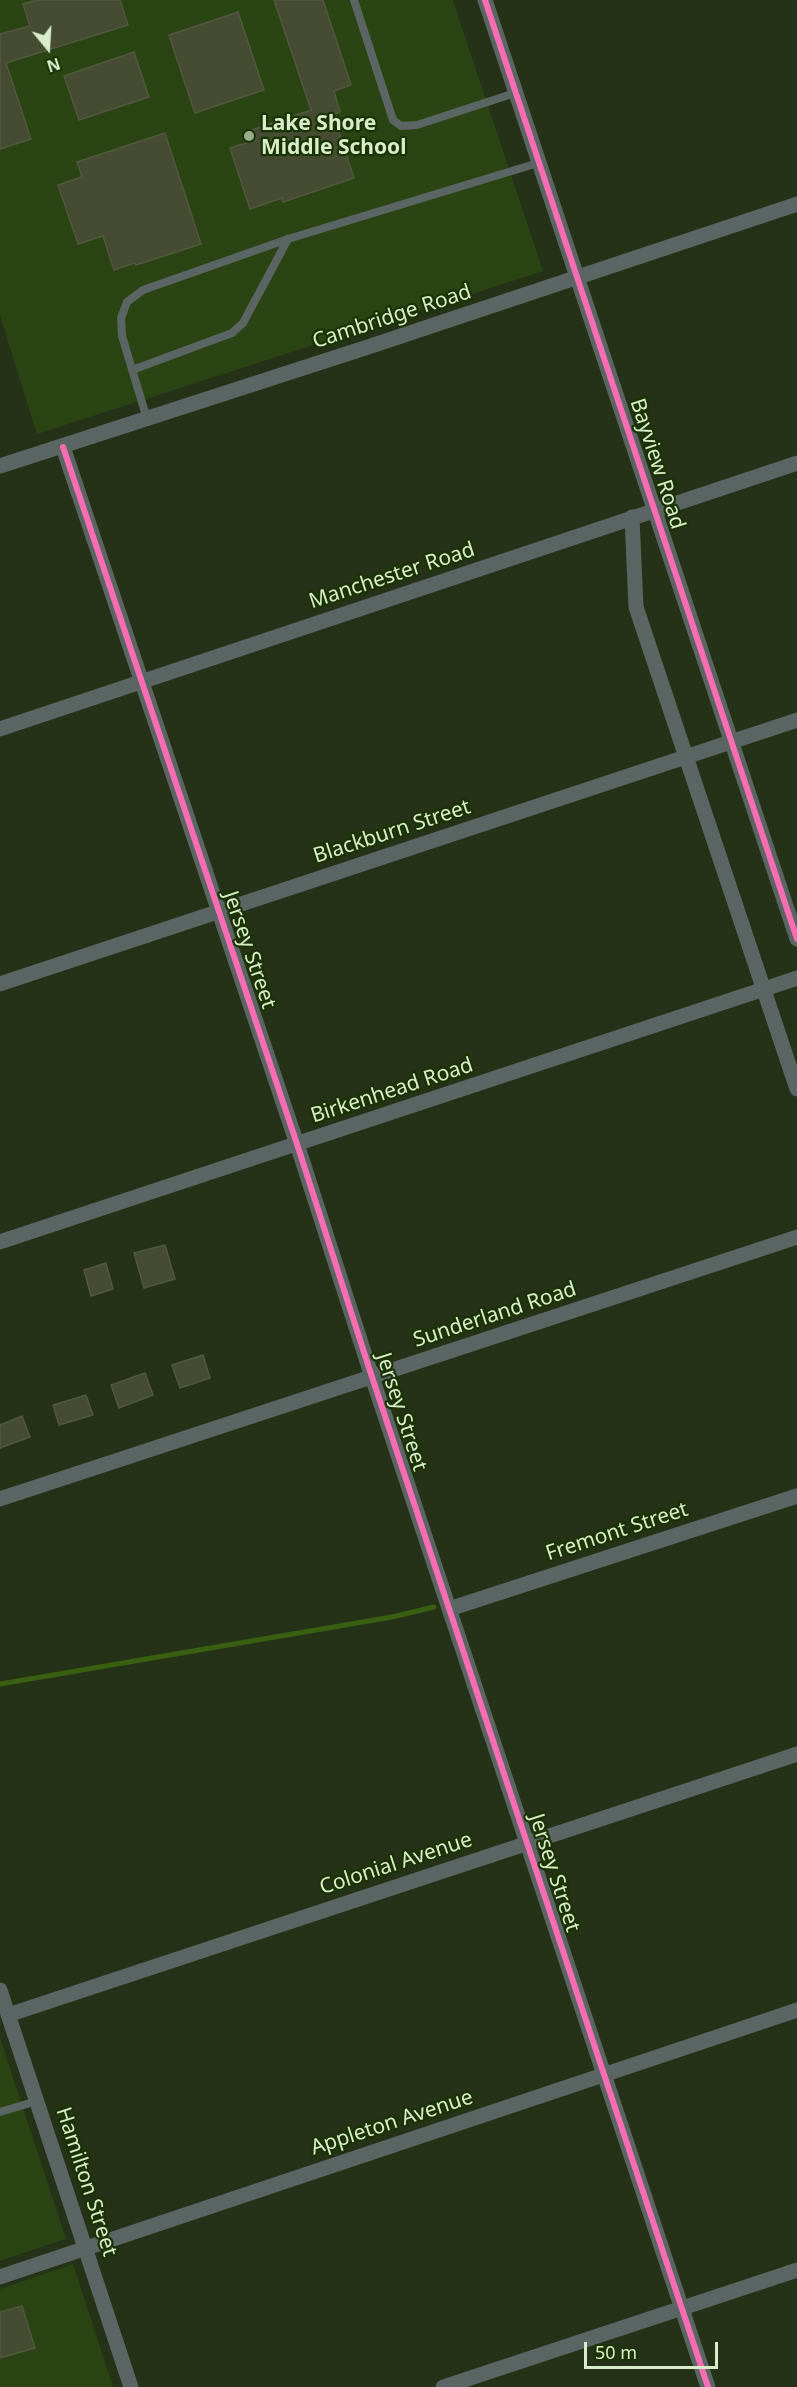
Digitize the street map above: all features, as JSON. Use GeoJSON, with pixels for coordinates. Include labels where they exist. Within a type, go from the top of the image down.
{"type":"FeatureCollection","features":[{"type":"Feature","properties":{"kind":"street","name":"Bayview Road"},"geometry":{"type":"LineString","coordinates":[[485,0],[797,939]]}},
{"type":"Feature","properties":{"kind":"street","name":"Cambridge Road"},"geometry":{"type":"LineString","coordinates":[[0,466],[797,204]]}},
{"type":"Feature","properties":{"kind":"street","name":"Jersey Street"},"geometry":{"type":"LineString","coordinates":[[63,447],[297,1143],[372,1377],[708,2387]]}},
{"type":"Feature","properties":{"kind":"street","name":"Manchester Road"},"geometry":{"type":"LineString","coordinates":[[0,729],[797,463]]}},
{"type":"Feature","properties":{"kind":"street","name":"Bayview Road"},"geometry":{"type":"LineString","coordinates":[[632,517],[636,607],[797,1089]]}},
{"type":"Feature","properties":{"kind":"street","name":"Blackburn Street"},"geometry":{"type":"LineString","coordinates":[[0,984],[797,720]]}},
{"type":"Feature","properties":{"kind":"street","name":"Birkenhead Road"},"geometry":{"type":"LineString","coordinates":[[0,1242],[797,978]]}},
{"type":"Feature","properties":{"kind":"street","name":"Sunderland Road"},"geometry":{"type":"LineString","coordinates":[[0,1500],[797,1237]]}},
{"type":"Feature","properties":{"kind":"street","name":"Fremont Street"},"geometry":{"type":"LineString","coordinates":[[449,1609],[797,1496]]}},
{"type":"Feature","properties":{"kind":"street","name":"Colonial Avenue"},"geometry":{"type":"LineString","coordinates":[[8,2015],[797,1754]]}},
{"type":"Feature","properties":{"kind":"street","name":"Hamilton Street"},"geometry":{"type":"LineString","coordinates":[[0,1990],[131,2387]]}},
{"type":"Feature","properties":{"kind":"street","name":"Appleton Avenue"},"geometry":{"type":"LineString","coordinates":[[0,2277],[797,2010]]}},
{"type":"Feature","properties":{"kind":"street"},"geometry":{"type":"LineString","coordinates":[[443,2387],[797,2270]]}},
{"type":"Feature","properties":{"kind":"lane"},"geometry":{"type":"LineString","coordinates":[[354,0],[393,120],[401,126],[417,125],[515,93]]}},
{"type":"Feature","properties":{"kind":"lane"},"geometry":{"type":"LineString","coordinates":[[147,419],[122,336],[121,318],[127,302],[143,290],[288,239],[538,163]]}},
{"type":"Feature","properties":{"kind":"lane"},"geometry":{"type":"LineString","coordinates":[[132,370],[232,333],[243,323],[288,239]]}},
{"type":"Feature","properties":{"kind":"lane"},"geometry":{"type":"LineString","coordinates":[[0,2112],[37,2101]]}},
{"type":"Feature","properties":{"kind":"shaded area","name":"Lake Shore Middle School"},"geometry":{"type":"Polygon","coordinates":[[[0,0],[453,0],[543,271],[37,434],[0,316],[0,0]]]}},
{"type":"Feature","properties":{"kind":"shaded area"},"geometry":{"type":"Polygon","coordinates":[[[0,2038],[66,2239],[0,2261],[0,2038]]]}},
{"type":"Feature","properties":{"kind":"shaded area"},"geometry":{"type":"Polygon","coordinates":[[[73,2264],[113,2387],[0,2387],[0,2289],[73,2264]]]}},
{"type":"Feature","properties":{"kind":"building"},"geometry":{"type":"Polygon","coordinates":[[[37,0],[120,0],[128,25],[6,63],[31,139],[0,149],[0,34],[30,26],[23,4],[37,0]]]}},
{"type":"Feature","properties":{"kind":"building"},"geometry":{"type":"Polygon","coordinates":[[[274,0],[323,0],[351,85],[334,91],[340,112],[333,114],[354,178],[283,202],[282,198],[250,209],[230,148],[256,140],[252,130],[311,110],[274,0]]]}},
{"type":"Feature","properties":{"kind":"building"},"geometry":{"type":"Polygon","coordinates":[[[238,12],[264,90],[195,113],[169,35],[238,12]]]}},
{"type":"Feature","properties":{"kind":"building"},"geometry":{"type":"Polygon","coordinates":[[[134,52],[149,97],[79,120],[64,76],[134,52]]]}},
{"type":"Feature","properties":{"kind":"building"},"geometry":{"type":"Polygon","coordinates":[[[165,133],[201,244],[114,270],[103,236],[78,244],[58,185],[82,177],[77,162],[165,133]]]}},
{"type":"Feature","properties":{"kind":"building"},"geometry":{"type":"Polygon","coordinates":[[[165,1245],[175,1279],[144,1288],[134,1253],[165,1245]]]}},
{"type":"Feature","properties":{"kind":"building"},"geometry":{"type":"Polygon","coordinates":[[[106,1263],[113,1289],[91,1296],[84,1270],[106,1263]]]}},
{"type":"Feature","properties":{"kind":"building"},"geometry":{"type":"Polygon","coordinates":[[[203,1355],[210,1378],[180,1388],[172,1365],[203,1355]]]}},
{"type":"Feature","properties":{"kind":"building"},"geometry":{"type":"Polygon","coordinates":[[[145,1373],[153,1395],[119,1408],[111,1385],[145,1373]]]}},
{"type":"Feature","properties":{"kind":"building"},"geometry":{"type":"Polygon","coordinates":[[[86,1395],[93,1415],[59,1425],[53,1405],[86,1395]]]}},
{"type":"Feature","properties":{"kind":"building"},"geometry":{"type":"Polygon","coordinates":[[[22,1416],[30,1437],[0,1448],[0,1425],[22,1416]]]}},
{"type":"Feature","properties":{"kind":"building"},"geometry":{"type":"Polygon","coordinates":[[[22,2306],[35,2348],[0,2358],[0,2312],[22,2306]]]}},
{"type":"Feature","properties":{"kind":"waterway"},"geometry":{"type":"LineString","coordinates":[[0,1684],[392,1617],[434,1607]]}},
{"type":"Feature","properties":{"kind":"cycle path"},"geometry":{"type":"LineString","coordinates":[[485,0],[797,939]]}},
{"type":"Feature","properties":{"kind":"cycle path"},"geometry":{"type":"LineString","coordinates":[[63,447],[297,1144],[372,1377],[708,2387]]}},
{"type":"Feature","properties":{"kind":"place","name":"Lake Shore Middle School"},"geometry":{"type":"Point","coordinates":[249,136]}}]}
